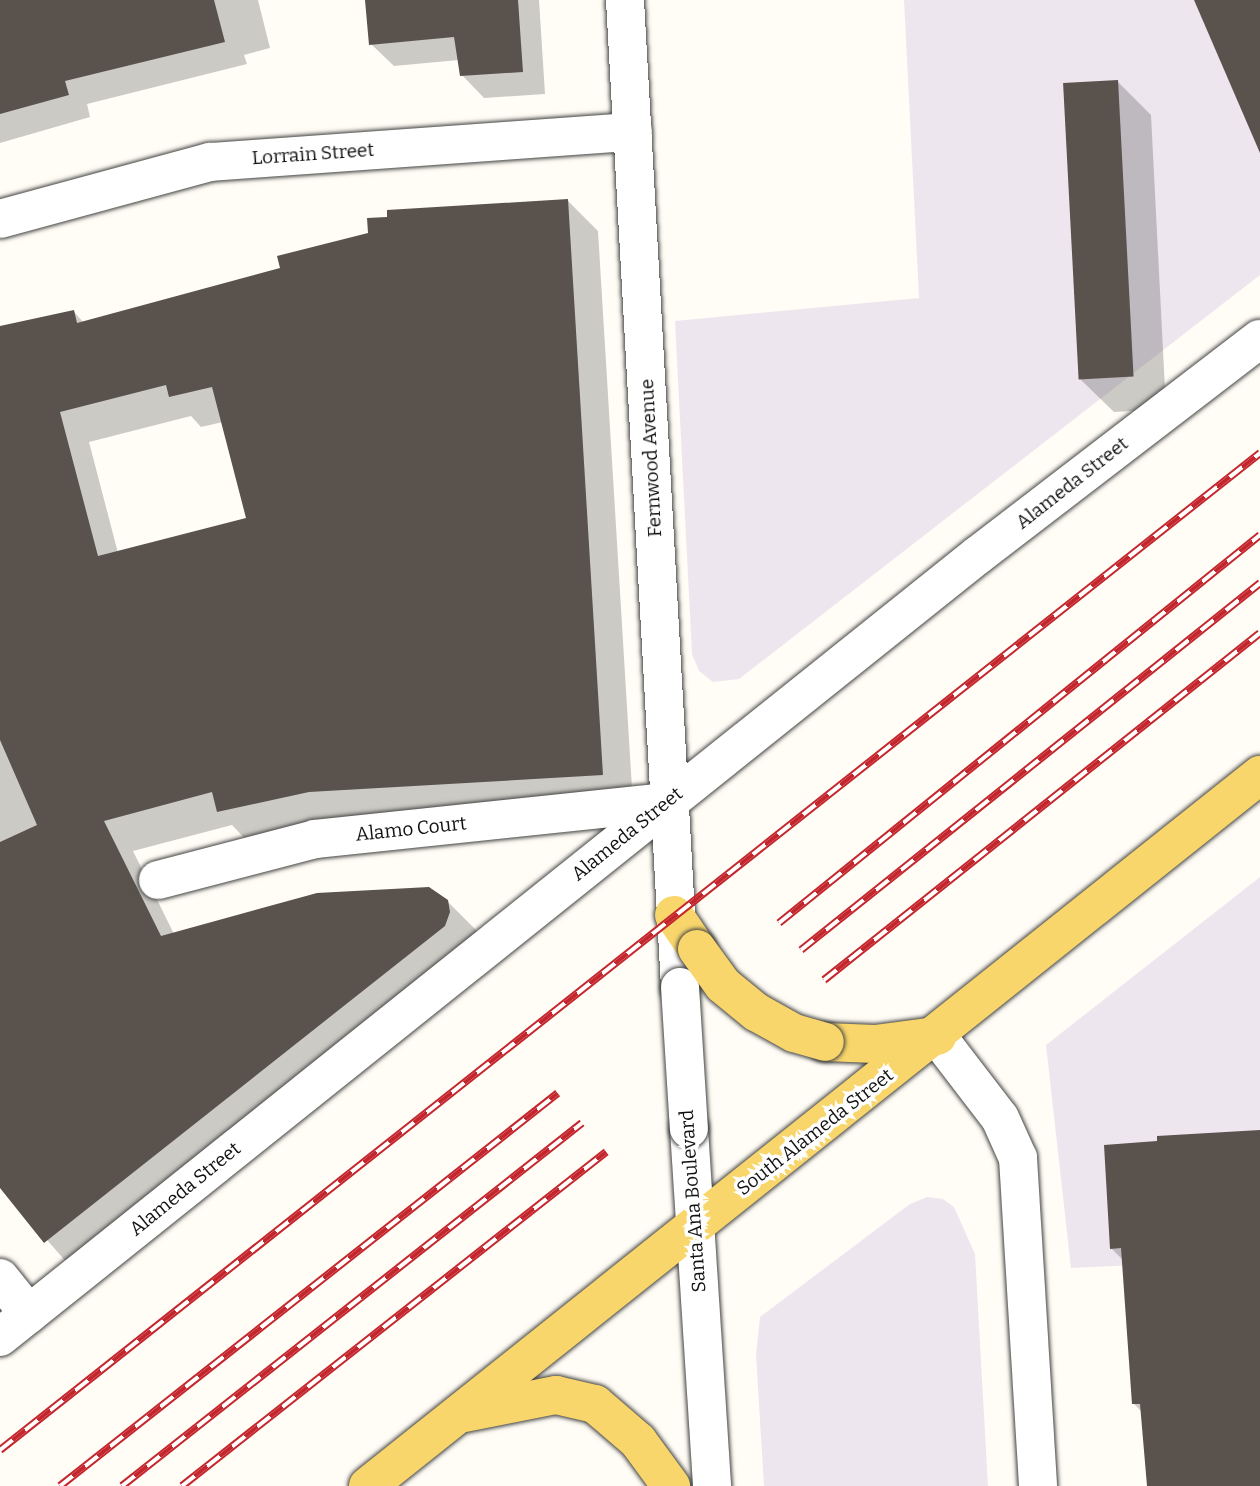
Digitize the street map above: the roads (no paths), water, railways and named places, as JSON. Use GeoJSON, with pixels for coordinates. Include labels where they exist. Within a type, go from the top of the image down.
{"type":"FeatureCollection","features":[{"type":"Feature","properties":{"kind":"main road","name":"South Alameda Street"},"geometry":{"type":"LineString","coordinates":[[368,1486],[937,1036],[1260,775]]}},
{"type":"Feature","properties":{"kind":"main road"},"geometry":{"type":"LineString","coordinates":[[674,915],[723,985],[756,1012],[793,1033],[825,1042],[875,1044],[937,1036]]}},
{"type":"Feature","properties":{"kind":"main road"},"geometry":{"type":"LineString","coordinates":[[458,1414],[555,1395],[595,1404],[638,1441],[671,1486]]}},
{"type":"Feature","properties":{"kind":"street","name":"Fernwood Avenue"},"geometry":{"type":"LineString","coordinates":[[625,0],[674,915]]}},
{"type":"Feature","properties":{"kind":"street","name":"Lorrain Street"},"geometry":{"type":"LineString","coordinates":[[0,219],[210,162],[633,132]]}},
{"type":"Feature","properties":{"kind":"street","name":"Alameda Street"},"geometry":{"type":"LineString","coordinates":[[14,1325],[667,802],[1260,339]]}},
{"type":"Feature","properties":{"kind":"street","name":"Alamo Court"},"geometry":{"type":"LineString","coordinates":[[159,880],[315,839],[667,802]]}},
{"type":"Feature","properties":{"kind":"street","name":"Santa Ana Boulevard"},"geometry":{"type":"LineString","coordinates":[[674,915],[712,1486]]}},
{"type":"Feature","properties":{"kind":"street"},"geometry":{"type":"LineString","coordinates":[[937,1036],[1000,1118],[1018,1158],[1038,1486]]}},
{"type":"Feature","properties":{"kind":"street"},"geometry":{"type":"LineString","coordinates":[[0,1278],[14,1325]]}},
{"type":"Feature","properties":{"kind":"railway"},"geometry":{"type":"LineString","coordinates":[[0,1450],[1260,453]]}},
{"type":"Feature","properties":{"kind":"railway"},"geometry":{"type":"LineString","coordinates":[[779,923],[1260,535]]}},
{"type":"Feature","properties":{"kind":"railway"},"geometry":{"type":"LineString","coordinates":[[801,950],[1260,583]]}},
{"type":"Feature","properties":{"kind":"railway"},"geometry":{"type":"LineString","coordinates":[[824,980],[1260,633]]}},
{"type":"Feature","properties":{"kind":"railway"},"geometry":{"type":"LineString","coordinates":[[60,1486],[558,1093]]}},
{"type":"Feature","properties":{"kind":"railway"},"geometry":{"type":"LineString","coordinates":[[122,1486],[582,1123]]}},
{"type":"Feature","properties":{"kind":"railway"},"geometry":{"type":"LineString","coordinates":[[182,1486],[606,1152]]}}]}
